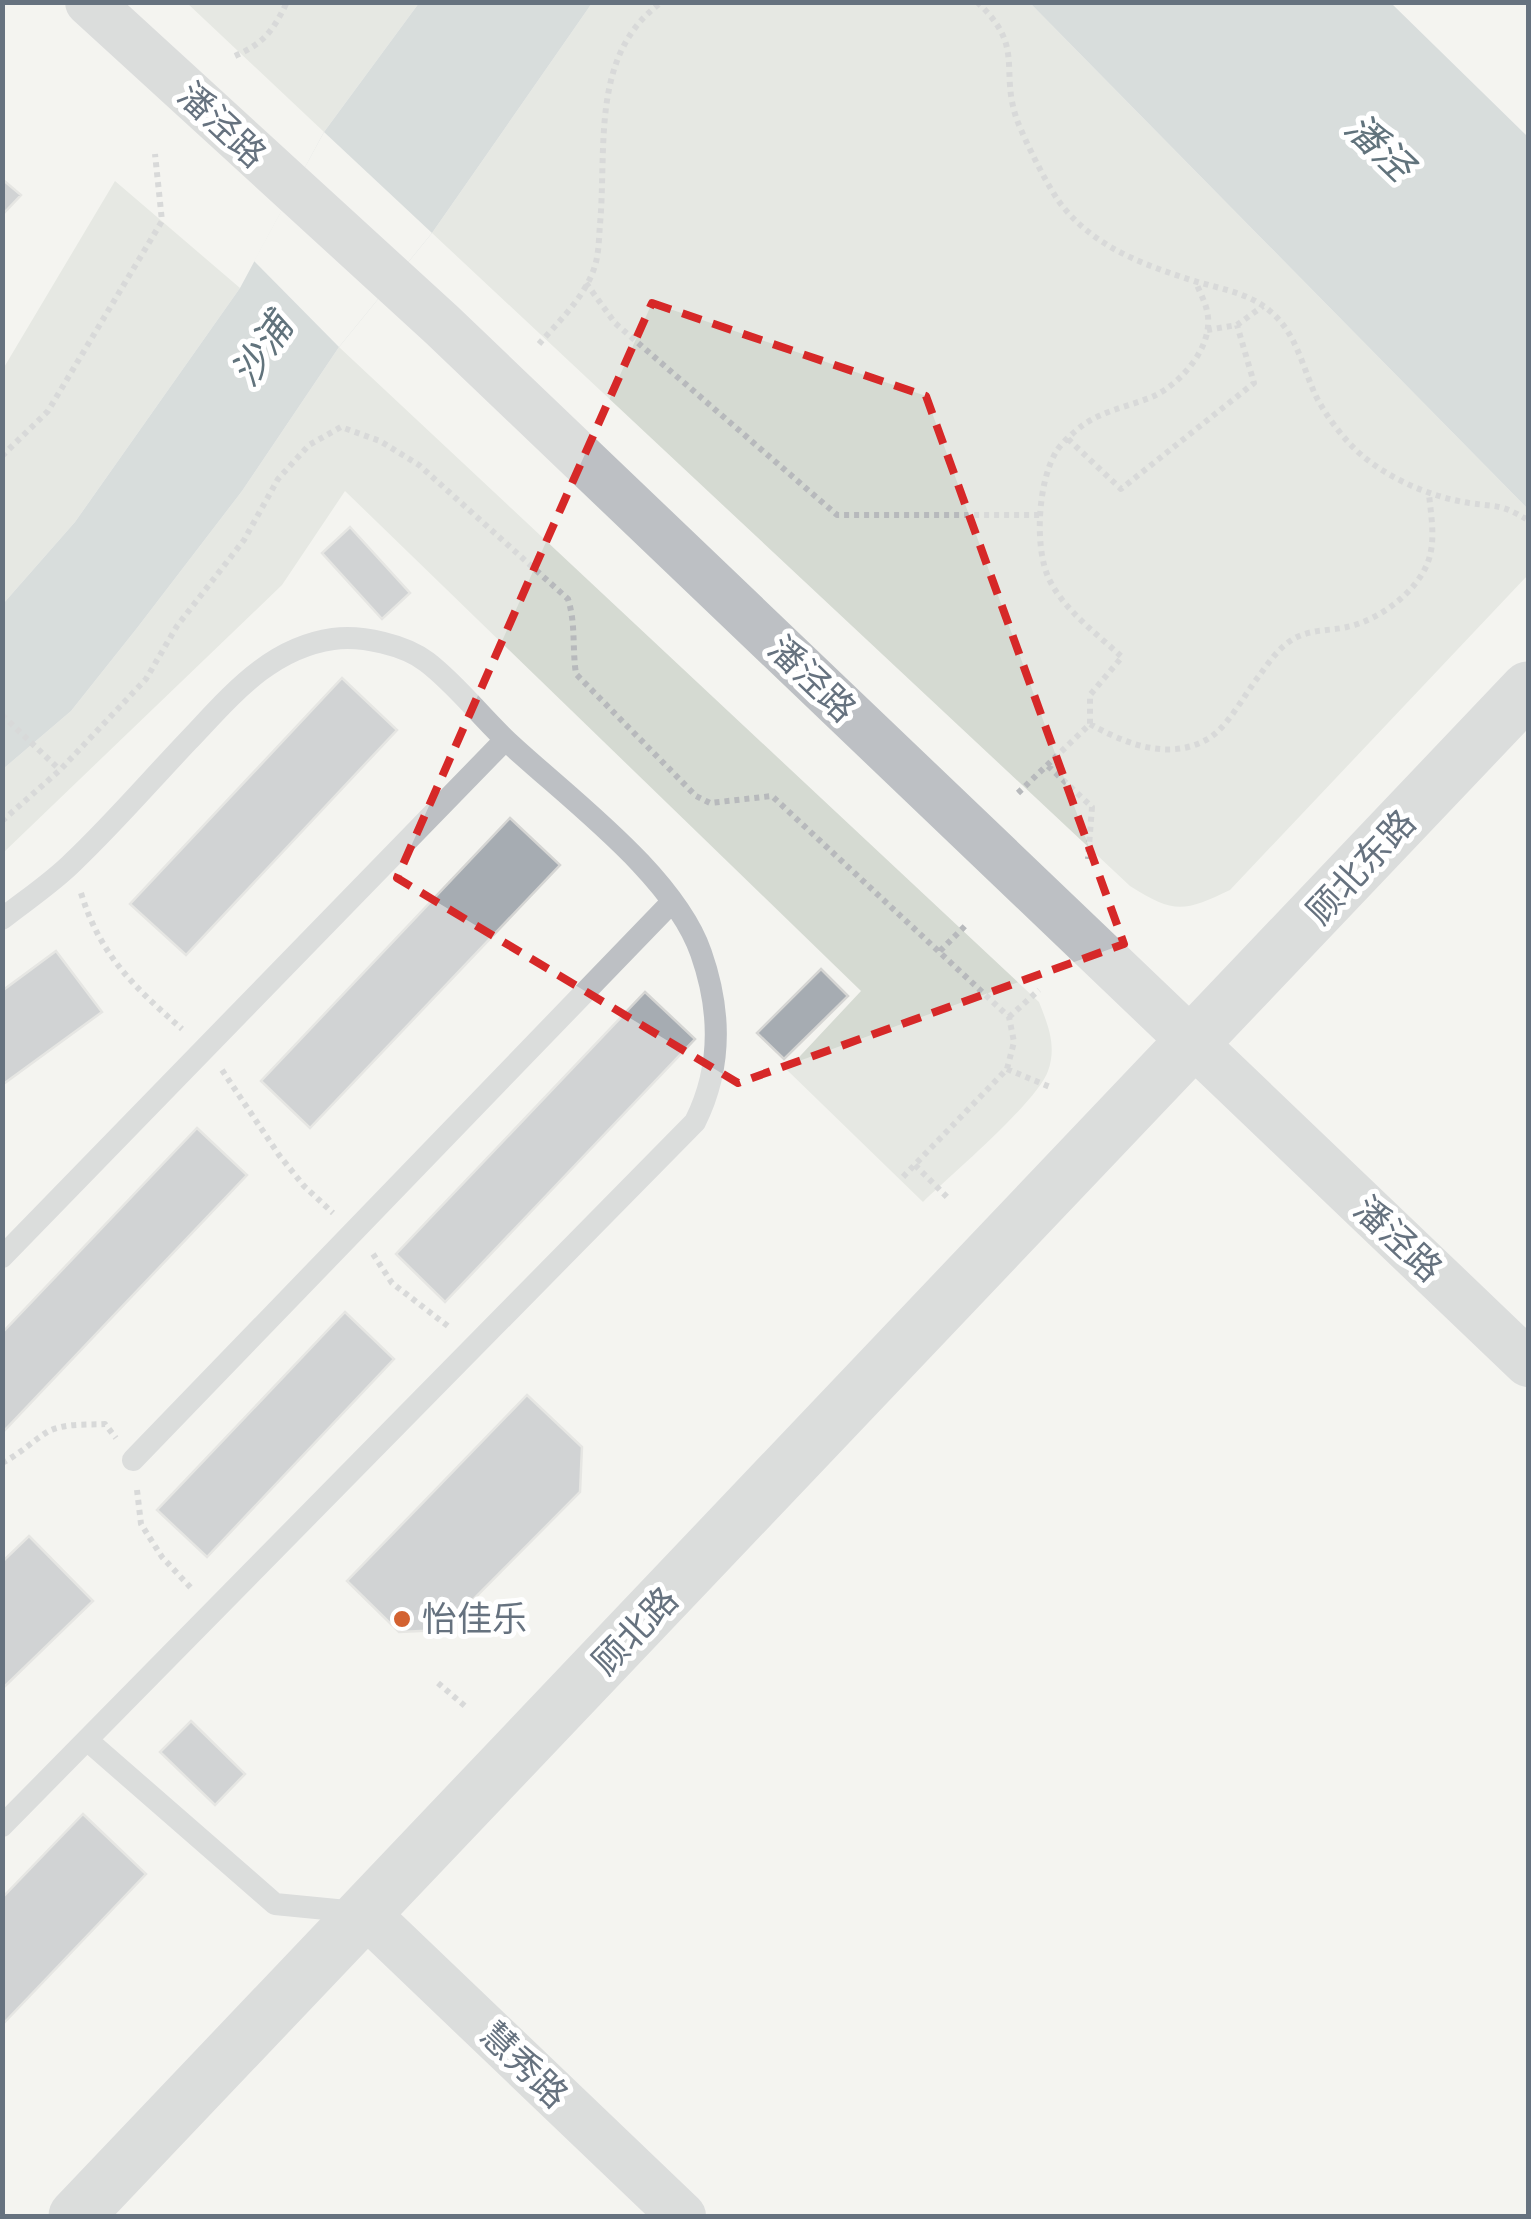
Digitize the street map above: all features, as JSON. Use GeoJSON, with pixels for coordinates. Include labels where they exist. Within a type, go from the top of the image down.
{"type":"FeatureCollection","features":[{"type":"Feature","properties":{"kind":"street","name":"潘泾路"},"geometry":{"type":"LineString","coordinates":[[89,2],[442,325],[1528,1363]]}},
{"type":"Feature","properties":{"kind":"street","name":"顾北东路"},"geometry":{"type":"LineString","coordinates":[[1193,1044],[1528,690]]}},
{"type":"Feature","properties":{"kind":"street","name":"顾北路"},"geometry":{"type":"LineString","coordinates":[[76,2216],[1193,1044]]}},
{"type":"Feature","properties":{"kind":"street","name":"慧秀路"},"geometry":{"type":"LineString","coordinates":[[365,1913],[682,2216]]}},
{"type":"Feature","properties":{"kind":"lane"},"geometry":{"type":"LineString","coordinates":[[2,919],[72,863],[247,678],[308,645],[337,638],[363,640],[395,647],[426,661],[626,849],[685,920],[700,952],[716,1022],[716,1062],[708,1095],[695,1122],[2,1826]]}},
{"type":"Feature","properties":{"kind":"lane"},"geometry":{"type":"LineString","coordinates":[[2,1256],[506,740]]}},
{"type":"Feature","properties":{"kind":"lane"},"geometry":{"type":"LineString","coordinates":[[134,1460],[672,902]]}},
{"type":"Feature","properties":{"kind":"lane"},"geometry":{"type":"LineString","coordinates":[[87,1740],[275,1904],[365,1913]]}},
{"type":"Feature","properties":{"kind":"path"},"geometry":{"type":"LineString","coordinates":[[235,56],[258,46],[275,26],[287,2]]}},
{"type":"Feature","properties":{"kind":"path"},"geometry":{"type":"LineString","coordinates":[[539,344],[576,303],[596,264],[605,100],[622,45],[662,2]]}},
{"type":"Feature","properties":{"kind":"path"},"geometry":{"type":"LineString","coordinates":[[977,2],[998,21],[1008,47],[1017,120],[1061,206],[1090,236],[1124,256],[1237,292],[1263,306],[1288,331],[1316,397],[1363,456],[1429,493],[1470,503],[1502,505],[1526,519]]}},
{"type":"Feature","properties":{"kind":"path"},"geometry":{"type":"LineString","coordinates":[[2,456],[48,411],[162,220],[155,154]]}},
{"type":"Feature","properties":{"kind":"path"},"geometry":{"type":"LineString","coordinates":[[1018,793],[1090,724],[1090,695],[1122,657],[1073,611],[1048,578],[1041,542],[1040,503],[1056,452],[1084,424],[1156,395],[1179,377],[1205,345],[1208,313],[1195,281]]}},
{"type":"Feature","properties":{"kind":"path"},"geometry":{"type":"LineString","coordinates":[[586,283],[615,324],[837,515],[1040,515]]}},
{"type":"Feature","properties":{"kind":"path"},"geometry":{"type":"LineString","coordinates":[[1207,330],[1237,325],[1263,306]]}},
{"type":"Feature","properties":{"kind":"path"},"geometry":{"type":"LineString","coordinates":[[1068,440],[1121,489],[1254,384],[1237,325]]}},
{"type":"Feature","properties":{"kind":"path"},"geometry":{"type":"LineString","coordinates":[[1090,724],[1123,742],[1152,748],[1180,748],[1208,740],[1276,654],[1294,638],[1350,626],[1379,615],[1410,590],[1428,562],[1433,536],[1429,493]]}},
{"type":"Feature","properties":{"kind":"path"},"geometry":{"type":"LineString","coordinates":[[2,716],[60,770]]}},
{"type":"Feature","properties":{"kind":"path"},"geometry":{"type":"LineString","coordinates":[[1048,766],[1092,807],[1088,859]]}},
{"type":"Feature","properties":{"kind":"path"},"geometry":{"type":"LineString","coordinates":[[72,863],[90,920],[111,960],[205,1048],[304,1186],[356,1229],[392,1283],[446,1326],[479,1342]]}},
{"type":"Feature","properties":{"kind":"path"},"geometry":{"type":"LineString","coordinates":[[940,952],[968,923]]}},
{"type":"Feature","properties":{"kind":"path"},"geometry":{"type":"LineString","coordinates":[[1009,1017],[1039,990]]}},
{"type":"Feature","properties":{"kind":"path"},"geometry":{"type":"LineString","coordinates":[[1007,1069],[1050,1087]]}},
{"type":"Feature","properties":{"kind":"path"},"geometry":{"type":"LineString","coordinates":[[915,1164],[948,1197]]}},
{"type":"Feature","properties":{"kind":"path"},"geometry":{"type":"LineString","coordinates":[[2,1463],[27,1450],[48,1432],[70,1425],[105,1424],[134,1460],[140,1524],[162,1557],[213,1612]]}},
{"type":"Feature","properties":{"kind":"path"},"geometry":{"type":"LineString","coordinates":[[438,1683],[466,1707]]}},
{"type":"Feature","properties":{"kind":"highlighted area"},"geometry":{"type":"Polygon","coordinates":[[[652,303],[926,396],[1124,944],[738,1083],[397,878],[652,303]]]}},
{"type":"Feature","properties":{"kind":"shaded area"},"geometry":{"type":"Polygon","coordinates":[[[187,3],[419,3],[324,132],[187,3]]]}},
{"type":"Feature","properties":{"kind":"shaded area"},"geometry":{"type":"Polygon","coordinates":[[[592,3],[1030,3],[1528,509],[1528,575],[1230,890],[1201,903],[1179,907],[1158,902],[1130,886],[432,233],[592,3]]]}},
{"type":"Feature","properties":{"kind":"shaded area"},"geometry":{"type":"Polygon","coordinates":[[[115,181],[240,288],[75,522],[3,604],[3,369],[115,181]]]}},
{"type":"Feature","properties":{"kind":"shaded area"},"geometry":{"type":"Polygon","coordinates":[[[339,347],[1039,1002],[1051,1044],[1051,1062],[1041,1084],[1011,1119],[923,1202],[787,1070],[861,991],[345,491],[282,585],[3,853],[3,769],[71,711],[242,491],[339,347]]]}},
{"type":"Feature","properties":{"kind":"water","name":"沙浦"},"geometry":{"type":"Polygon","coordinates":[[[419,3],[592,3],[432,233],[339,347],[242,491],[137,628],[71,711],[3,769],[3,604],[75,522],[240,288],[324,132],[419,3]]]}},
{"type":"Feature","properties":{"kind":"water","name":"潘泾"},"geometry":{"type":"Polygon","coordinates":[[[1030,3],[1391,3],[1528,137],[1528,509],[1030,3]]]}},
{"type":"Feature","properties":{"kind":"pier"},"geometry":{"type":"Polygon","coordinates":[[[324,132],[432,233],[339,347],[254,261],[324,132]]]}},
{"type":"Feature","properties":{"kind":"building"},"geometry":{"type":"Polygon","coordinates":[[[2,179],[21,195],[2,215],[2,179]]]}},
{"type":"Feature","properties":{"kind":"building"},"geometry":{"type":"Polygon","coordinates":[[[350,527],[410,593],[382,619],[322,553],[350,527]]]}},
{"type":"Feature","properties":{"kind":"building"},"geometry":{"type":"Polygon","coordinates":[[[342,678],[397,730],[186,955],[130,904],[342,678]]]}},
{"type":"Feature","properties":{"kind":"building"},"geometry":{"type":"Polygon","coordinates":[[[510,818],[560,865],[310,1128],[261,1081],[510,818]]]}},
{"type":"Feature","properties":{"kind":"building"},"geometry":{"type":"Polygon","coordinates":[[[56,951],[102,1012],[2,1085],[2,991],[56,951]]]}},
{"type":"Feature","properties":{"kind":"building"},"geometry":{"type":"Polygon","coordinates":[[[821,969],[848,996],[784,1059],[757,1033],[821,969]]]}},
{"type":"Feature","properties":{"kind":"building"},"geometry":{"type":"Polygon","coordinates":[[[645,992],[695,1039],[445,1302],[396,1254],[645,992]]]}},
{"type":"Feature","properties":{"kind":"building"},"geometry":{"type":"Polygon","coordinates":[[[197,1128],[247,1175],[2,1433],[2,1333],[197,1128]]]}},
{"type":"Feature","properties":{"kind":"building"},"geometry":{"type":"Polygon","coordinates":[[[345,1312],[394,1359],[207,1557],[157,1510],[345,1312]]]}},
{"type":"Feature","properties":{"kind":"building"},"geometry":{"type":"Polygon","coordinates":[[[527,1395],[582,1447],[580,1492],[443,1630],[399,1632],[347,1581],[527,1395]]]}},
{"type":"Feature","properties":{"kind":"building"},"geometry":{"type":"Polygon","coordinates":[[[29,1536],[93,1601],[2,1689],[2,1562],[29,1536]]]}},
{"type":"Feature","properties":{"kind":"building"},"geometry":{"type":"Polygon","coordinates":[[[191,1721],[245,1774],[215,1805],[160,1752],[191,1721]]]}},
{"type":"Feature","properties":{"kind":"building"},"geometry":{"type":"Polygon","coordinates":[[[83,1814],[146,1874],[2,2025],[2,1898],[83,1814]]]}},
{"type":"Feature","properties":{"kind":"place","name":"怡佳乐"},"geometry":{"type":"Point","coordinates":[402,1619]}}]}
